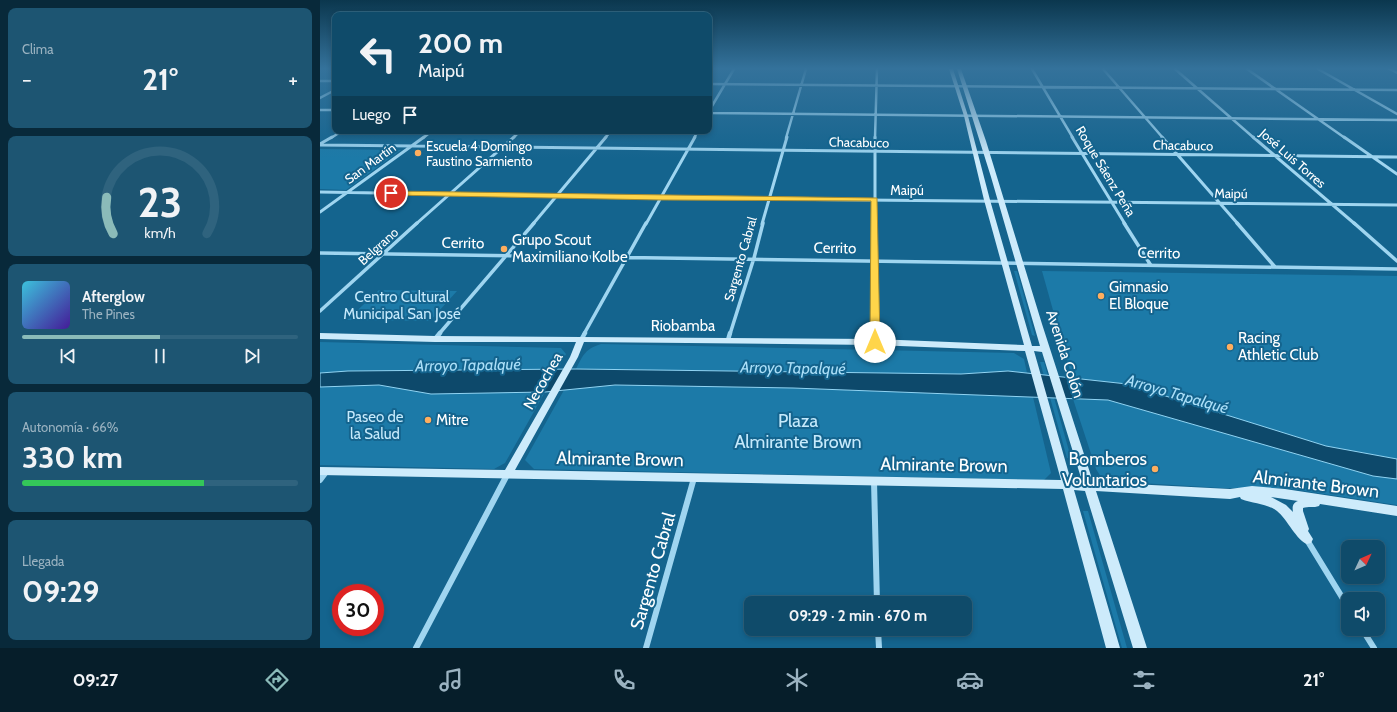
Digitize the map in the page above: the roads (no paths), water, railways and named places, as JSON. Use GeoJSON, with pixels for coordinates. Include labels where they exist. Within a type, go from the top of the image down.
{"type":"FeatureCollection","features":[{"type":"Feature","properties":{"kind":"main road","name":"Avenida Colón"},"geometry":{"type":"LineString","coordinates":[[960,99],[987,200],[1049,416],[1113,648]]}},
{"type":"Feature","properties":{"kind":"main road","name":"Avenida Colón"},"geometry":{"type":"LineString","coordinates":[[970,99],[1049,360],[1140,648]]}},
{"type":"Feature","properties":{"kind":"main road","name":"Riobamba"},"geometry":{"type":"LineString","coordinates":[[320,336],[435,339],[875,342],[1046,349]]}},
{"type":"Feature","properties":{"kind":"main road","name":"Necochea"},"geometry":{"type":"LineString","coordinates":[[508,474],[574,357],[581,340]]}},
{"type":"Feature","properties":{"kind":"main road","name":"Almirante Brown"},"geometry":{"type":"LineString","coordinates":[[322,474],[508,474],[1067,485],[1230,494],[1252,491],[1285,494],[1397,511]]}},
{"type":"Feature","properties":{"kind":"main road"},"geometry":{"type":"LineString","coordinates":[[1230,494],[1265,499],[1277,504],[1286,511],[1307,539]]}},
{"type":"Feature","properties":{"kind":"main road"},"geometry":{"type":"LineString","coordinates":[[1307,539],[1300,519],[1298,506],[1305,502],[1329,505],[1350,504]]}},
{"type":"Feature","properties":{"kind":"street","name":"Sargento Cabral"},"geometry":{"type":"LineString","coordinates":[[728,340],[754,258],[769,198],[797,99]]}},
{"type":"Feature","properties":{"kind":"street"},"geometry":{"type":"LineString","coordinates":[[875,342],[875,152],[877,99]]}},
{"type":"Feature","properties":{"kind":"street","name":"Roque Sáenz Peña"},"geometry":{"type":"LineString","coordinates":[[1049,99],[1110,201],[1150,264]]}},
{"type":"Feature","properties":{"kind":"street"},"geometry":{"type":"LineString","coordinates":[[1130,99],[1275,267]]}},
{"type":"Feature","properties":{"kind":"street","name":"José Luis Torres"},"geometry":{"type":"LineString","coordinates":[[1210,99],[1397,261]]}},
{"type":"Feature","properties":{"kind":"street"},"geometry":{"type":"LineString","coordinates":[[1290,99],[1397,174]]}},
{"type":"Feature","properties":{"kind":"street"},"geometry":{"type":"LineString","coordinates":[[1372,99],[1397,114]]}},
{"type":"Feature","properties":{"kind":"street"},"geometry":{"type":"LineString","coordinates":[[320,110],[332,110]]}},
{"type":"Feature","properties":{"kind":"street"},"geometry":{"type":"LineString","coordinates":[[712,112],[876,116],[1397,120]]}},
{"type":"Feature","properties":{"kind":"street"},"geometry":{"type":"LineString","coordinates":[[320,145],[337,134]]}},
{"type":"Feature","properties":{"kind":"street","name":"San Martín"},"geometry":{"type":"LineString","coordinates":[[320,212],[428,134]]}},
{"type":"Feature","properties":{"kind":"street","name":"Belgrano"},"geometry":{"type":"LineString","coordinates":[[320,311],[517,134]]}},
{"type":"Feature","properties":{"kind":"street"},"geometry":{"type":"LineString","coordinates":[[435,339],[507,256],[608,134]]}},
{"type":"Feature","properties":{"kind":"street","name":"Necochea"},"geometry":{"type":"LineString","coordinates":[[581,340],[662,198],[696,134]]}},
{"type":"Feature","properties":{"kind":"street","name":"Chacabuco"},"geometry":{"type":"LineString","coordinates":[[320,145],[409,148],[783,150],[1397,157]]}},
{"type":"Feature","properties":{"kind":"street","name":"Maipú"},"geometry":{"type":"LineString","coordinates":[[320,192],[662,198],[1110,201],[1397,205]]}},
{"type":"Feature","properties":{"kind":"street","name":"Cerrito"},"geometry":{"type":"LineString","coordinates":[[320,253],[628,258],[754,258],[1020,264],[1150,264],[1397,269]]}},
{"type":"Feature","properties":{"kind":"street","name":"Necochea"},"geometry":{"type":"LineString","coordinates":[[416,648],[508,474]]}},
{"type":"Feature","properties":{"kind":"street","name":"Sargento Cabral"},"geometry":{"type":"LineString","coordinates":[[646,648],[694,478]]}},
{"type":"Feature","properties":{"kind":"street"},"geometry":{"type":"LineString","coordinates":[[874,481],[878,596]]}},
{"type":"Feature","properties":{"kind":"street"},"geometry":{"type":"LineString","coordinates":[[1307,539],[1341,595]]}},
{"type":"Feature","properties":{"kind":"street"},"geometry":{"type":"LineString","coordinates":[[878,636],[879,648]]}},
{"type":"Feature","properties":{"kind":"street"},"geometry":{"type":"LineString","coordinates":[[1366,636],[1374,648]]}},
{"type":"Feature","properties":{"kind":"place","name":"Escuela 4 Domingo Faustino Sarmiento"},"geometry":{"type":"Point","coordinates":[418,153]}},
{"type":"Feature","properties":{"kind":"place","name":"Grupo Scout Maximiliano Kolbe"},"geometry":{"type":"Point","coordinates":[504,249]}},
{"type":"Feature","properties":{"kind":"place","name":"Gimnasio El Bloque"},"geometry":{"type":"Point","coordinates":[1101,296]}},
{"type":"Feature","properties":{"kind":"place","name":"Racing Athletic Club"},"geometry":{"type":"Point","coordinates":[1230,347]}},
{"type":"Feature","properties":{"kind":"place","name":"Mitre"},"geometry":{"type":"Point","coordinates":[428,420]}},
{"type":"Feature","properties":{"kind":"place","name":"Bomberos Voluntarios"},"geometry":{"type":"Point","coordinates":[1155,469]}},
{"type":"Feature","properties":{"kind":"park label","name":"Centro Cultural Municipal San José"},"geometry":{"type":"Point","coordinates":[402,306]}},
{"type":"Feature","properties":{"kind":"park label","name":"Paseo de la Salud"},"geometry":{"type":"Point","coordinates":[375,426]}},
{"type":"Feature","properties":{"kind":"park label","name":"Plaza Almirante Brown"},"geometry":{"type":"Point","coordinates":[798,431]}},
{"type":"Feature","properties":{"kind":"water label","name":"Arroyo Tapalqué"},"geometry":{"type":"Point","coordinates":[468,365]}},
{"type":"Feature","properties":{"kind":"water label","name":"Arroyo Tapalqué"},"geometry":{"type":"Point","coordinates":[793,368]}},
{"type":"Feature","properties":{"kind":"water label","name":"Arroyo Tapalqué"},"geometry":{"type":"Point","coordinates":[1177,394]}}]}
